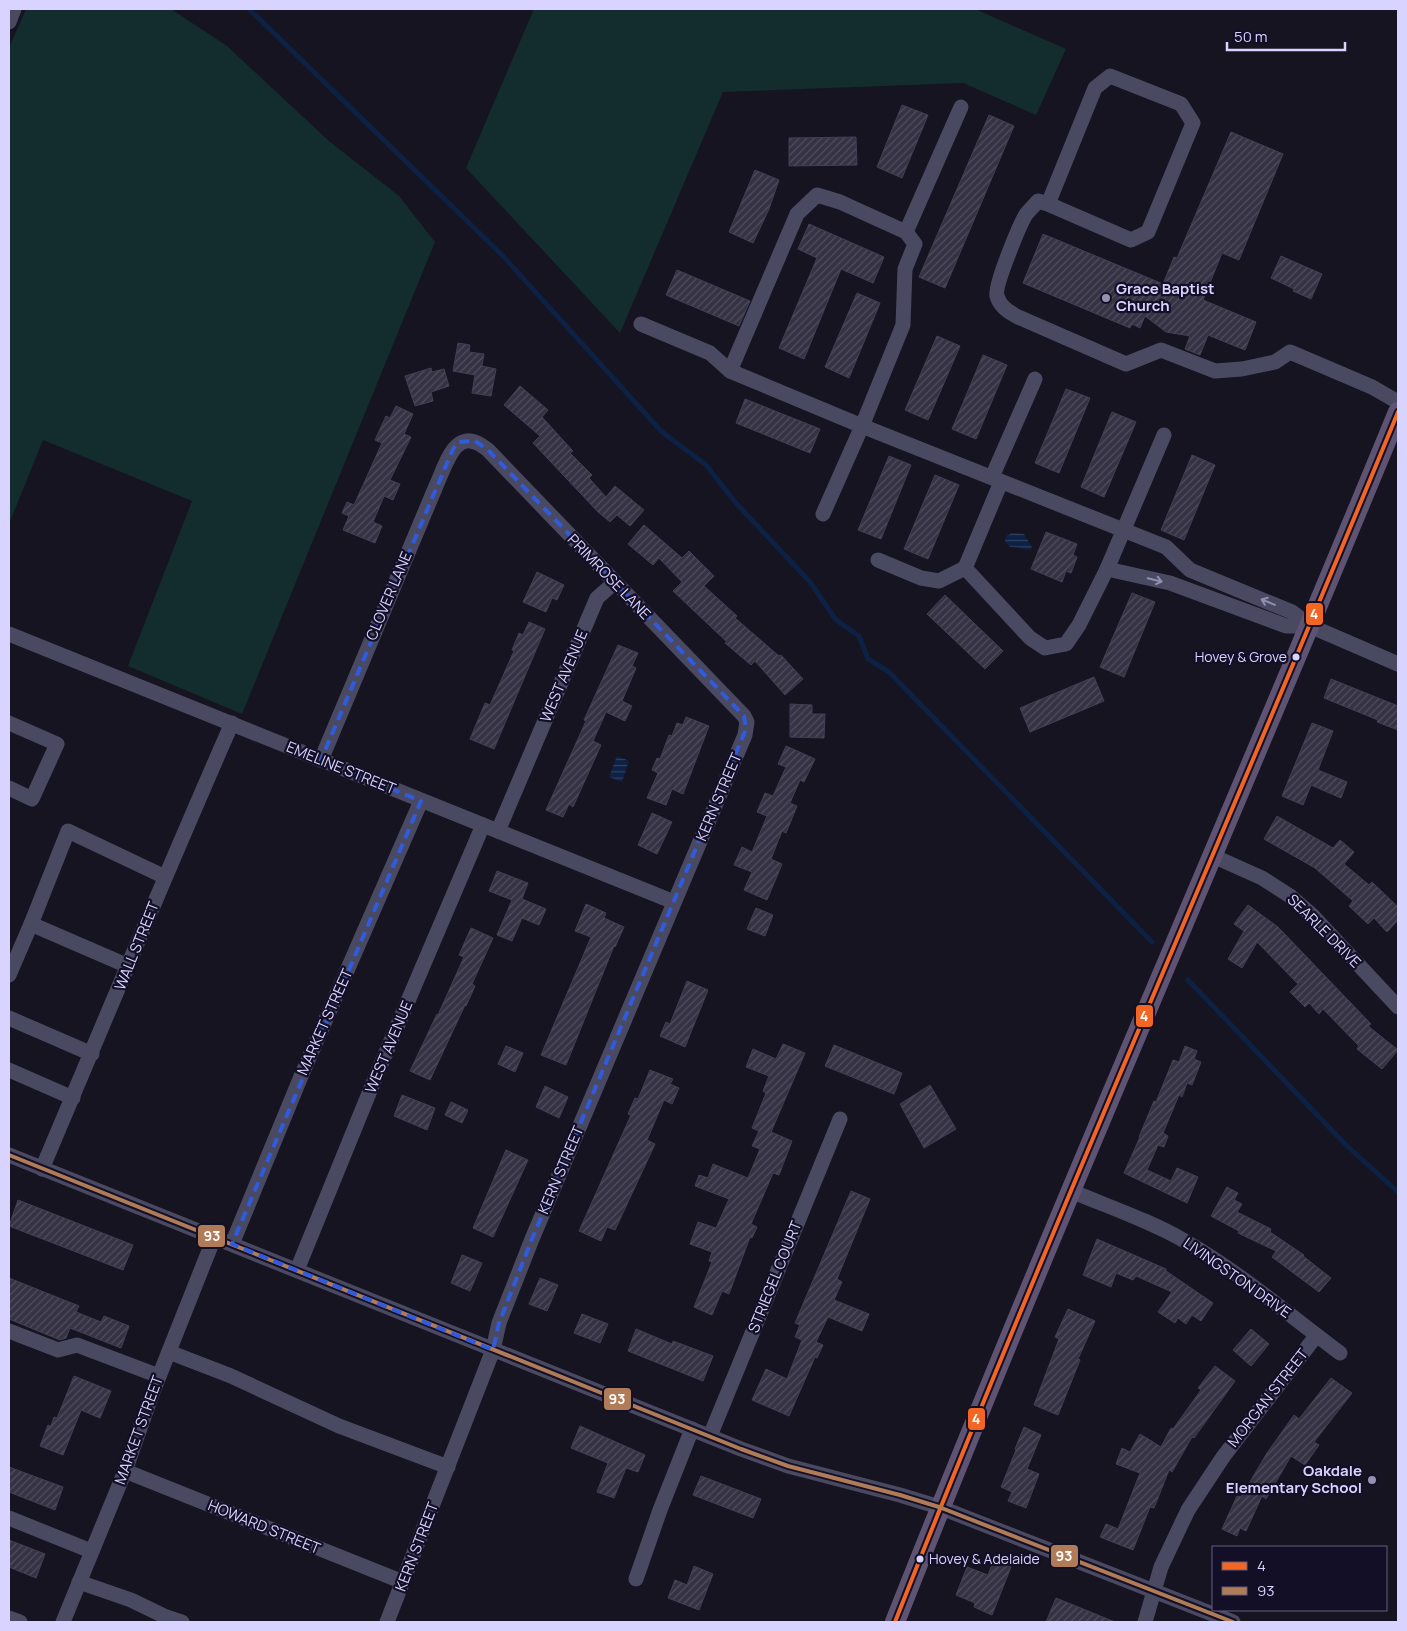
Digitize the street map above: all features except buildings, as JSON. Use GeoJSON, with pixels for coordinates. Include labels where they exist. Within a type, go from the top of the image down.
{"type":"FeatureCollection","features":[{"type":"Feature","properties":{"kind":"main road"},"geometry":{"type":"LineString","coordinates":[[894,1622],[939,1507],[1310,626],[1398,412]]}},
{"type":"Feature","properties":{"kind":"street"},"geometry":{"type":"LineString","coordinates":[[9,22],[14,9]]}},
{"type":"Feature","properties":{"kind":"street"},"geometry":{"type":"LineString","coordinates":[[1048,204],[1095,88],[1110,76],[1181,104],[1193,122],[1148,232],[1131,240],[1038,201],[1026,215],[998,284],[996,295],[1003,308],[1018,317],[1126,364],[1161,350],[1215,372],[1242,369],[1274,362],[1290,352],[1372,387],[1398,402]]}},
{"type":"Feature","properties":{"kind":"street"},"geometry":{"type":"LineString","coordinates":[[906,232],[961,107]]}},
{"type":"Feature","properties":{"kind":"street"},"geometry":{"type":"LineString","coordinates":[[730,371],[797,214],[818,195],[840,202],[906,232],[915,244],[905,269],[903,325],[862,426],[823,514]]}},
{"type":"Feature","properties":{"kind":"street"},"geometry":{"type":"LineString","coordinates":[[641,324],[710,353],[730,371],[862,426],[1166,547],[1190,570],[1292,612],[1310,626],[1398,664]]}},
{"type":"Feature","properties":{"kind":"street"},"geometry":{"type":"LineString","coordinates":[[878,560],[922,578],[939,581],[965,568],[1034,379]]}},
{"type":"Feature","properties":{"kind":"street"},"geometry":{"type":"LineString","coordinates":[[965,568],[1030,638],[1044,648],[1066,644],[1079,625],[1108,569],[1164,435]]}},
{"type":"Feature","properties":{"kind":"street","name":"PRIMROSE LANE"},"geometry":{"type":"LineString","coordinates":[[467,440],[480,443],[488,450],[744,716],[747,722]]}},
{"type":"Feature","properties":{"kind":"street","name":"CLOVER LANE"},"geometry":{"type":"LineString","coordinates":[[321,760],[436,486],[453,449],[459,442],[467,440]]}},
{"type":"Feature","properties":{"kind":"street"},"geometry":{"type":"LineString","coordinates":[[1108,569],[1170,583],[1286,626],[1310,626]]}},
{"type":"Feature","properties":{"kind":"street"},"geometry":{"type":"LineString","coordinates":[[1198,593],[1205,577]]}},
{"type":"Feature","properties":{"kind":"street","name":"WEST AVENUE"},"geometry":{"type":"LineString","coordinates":[[498,831],[597,598],[614,583]]}},
{"type":"Feature","properties":{"kind":"street","name":"EMELINE STREET"},"geometry":{"type":"LineString","coordinates":[[9,634],[674,902]]}},
{"type":"Feature","properties":{"kind":"street"},"geometry":{"type":"LineString","coordinates":[[9,722],[57,744],[32,799],[9,788]]}},
{"type":"Feature","properties":{"kind":"street","name":"KERN STREET"},"geometry":{"type":"LineString","coordinates":[[387,1622],[494,1350],[498,1323],[745,735],[747,722]]}},
{"type":"Feature","properties":{"kind":"street","name":"WALL STREET"},"geometry":{"type":"LineString","coordinates":[[42,1168],[232,723]]}},
{"type":"Feature","properties":{"kind":"street","name":"MARKET STREET"},"geometry":{"type":"LineString","coordinates":[[232,1244],[302,1074],[421,801]]}},
{"type":"Feature","properties":{"kind":"street","name":"WEST AVENUE"},"geometry":{"type":"LineString","coordinates":[[297,1270],[376,1076],[483,825]]}},
{"type":"Feature","properties":{"kind":"street"},"geometry":{"type":"LineString","coordinates":[[9,976],[68,831],[165,877]]}},
{"type":"Feature","properties":{"kind":"street","name":"SEARLE DRIVE"},"geometry":{"type":"LineString","coordinates":[[1213,856],[1262,878],[1290,896],[1313,916],[1398,1007]]}},
{"type":"Feature","properties":{"kind":"street"},"geometry":{"type":"LineString","coordinates":[[31,924],[128,966]]}},
{"type":"Feature","properties":{"kind":"street"},"geometry":{"type":"LineString","coordinates":[[9,1018],[92,1054]]}},
{"type":"Feature","properties":{"kind":"street"},"geometry":{"type":"LineString","coordinates":[[9,1070],[73,1098]]}},
{"type":"Feature","properties":{"kind":"street","name":"STRIEGEL COURT"},"geometry":{"type":"LineString","coordinates":[[710,1436],[840,1119]]}},
{"type":"Feature","properties":{"kind":"street"},"geometry":{"type":"LineString","coordinates":[[9,1155],[788,1466],[939,1507],[1233,1622]]}},
{"type":"Feature","properties":{"kind":"street","name":"LIVINGSTON DRIVE"},"geometry":{"type":"LineString","coordinates":[[1071,1192],[1138,1218],[1184,1240],[1224,1266],[1340,1353]]}},
{"type":"Feature","properties":{"kind":"street","name":"MARKET STREET"},"geometry":{"type":"LineString","coordinates":[[63,1622],[125,1471],[159,1376],[214,1238]]}},
{"type":"Feature","properties":{"kind":"street"},"geometry":{"type":"LineString","coordinates":[[9,1331],[58,1350],[77,1345],[159,1376]]}},
{"type":"Feature","properties":{"kind":"street","name":"MORGAN STREET"},"geometry":{"type":"LineString","coordinates":[[1144,1622],[1161,1567],[1188,1510],[1223,1457],[1316,1336]]}},
{"type":"Feature","properties":{"kind":"street"},"geometry":{"type":"LineString","coordinates":[[169,1352],[231,1376],[339,1426],[448,1467]]}},
{"type":"Feature","properties":{"kind":"street"},"geometry":{"type":"LineString","coordinates":[[636,1579],[660,1510],[692,1429]]}},
{"type":"Feature","properties":{"kind":"street","name":"HOWARD STREET"},"geometry":{"type":"LineString","coordinates":[[125,1471],[403,1582]]}},
{"type":"Feature","properties":{"kind":"street"},"geometry":{"type":"LineString","coordinates":[[9,1518],[92,1551]]}},
{"type":"Feature","properties":{"kind":"street"},"geometry":{"type":"LineString","coordinates":[[79,1582],[131,1600],[164,1616],[182,1622]]}},
{"type":"Feature","properties":{"kind":"street"},"geometry":{"type":"LineString","coordinates":[[9,1618],[20,1622]]}},
{"type":"Feature","properties":{"kind":"highlighted area"},"geometry":{"type":"Polygon","coordinates":[[[475,441],[488,450],[744,716],[746,729],[532,1239],[499,1323],[493,1350],[232,1244],[421,801],[321,760],[453,449],[459,442],[475,441]]]}},
{"type":"Feature","properties":{"kind":"green space"},"geometry":{"type":"Polygon","coordinates":[[[26,9],[171,9],[227,46],[329,141],[399,196],[435,242],[242,714],[128,666],[192,501],[43,440],[9,524],[9,48],[26,9]]]}},
{"type":"Feature","properties":{"kind":"green space"},"geometry":{"type":"Polygon","coordinates":[[[534,9],[975,9],[1066,49],[1036,115],[963,83],[723,92],[620,333],[466,168],[534,9]]]}},
{"type":"Feature","properties":{"kind":"water"},"geometry":{"type":"Polygon","coordinates":[[[1012,533],[1024,534],[1032,547],[1030,550],[1010,547],[1005,542],[1006,536],[1012,533]]]}},
{"type":"Feature","properties":{"kind":"water"},"geometry":{"type":"Polygon","coordinates":[[[617,756],[629,761],[622,782],[609,777],[617,756]]]}},
{"type":"Feature","properties":{"kind":"waterway"},"geometry":{"type":"LineString","coordinates":[[249,9],[502,255],[661,431],[706,465],[736,503],[810,582],[836,620],[859,636],[868,659],[889,672],[1152,942]]}},
{"type":"Feature","properties":{"kind":"waterway"},"geometry":{"type":"LineString","coordinates":[[1188,980],[1346,1145],[1398,1192]]}},
{"type":"Feature","properties":{"kind":"transit line","name":"4"},"geometry":{"type":"LineString","coordinates":[[895,1622],[1018,1319],[1398,412]]}},
{"type":"Feature","properties":{"kind":"transit line","name":"93"},"geometry":{"type":"LineString","coordinates":[[9,1155],[741,1449],[788,1466],[939,1507],[1233,1622]]}},
{"type":"Feature","properties":{"kind":"place","name":"Grace Baptist Church"},"geometry":{"type":"Point","coordinates":[1106,298]}},
{"type":"Feature","properties":{"kind":"place","name":"Hovey & Grove"},"geometry":{"type":"Point","coordinates":[1296,657]}},
{"type":"Feature","properties":{"kind":"place","name":"Oakdale Elementary School"},"geometry":{"type":"Point","coordinates":[1372,1480]}},
{"type":"Feature","properties":{"kind":"place","name":"Hovey & Adelaide"},"geometry":{"type":"Point","coordinates":[920,1559]}}]}
